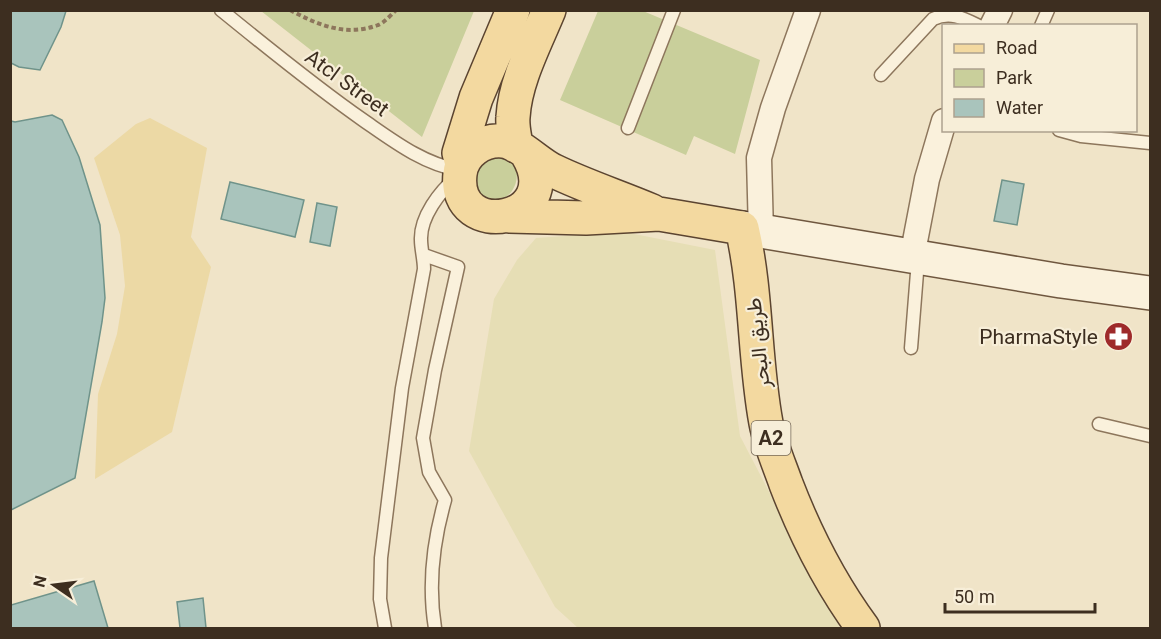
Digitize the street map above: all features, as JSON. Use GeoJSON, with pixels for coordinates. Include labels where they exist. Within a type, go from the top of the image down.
{"type":"FeatureCollection","features":[{"type":"Feature","properties":{"kind":"main road"},"geometry":{"type":"LineString","coordinates":[[513,10],[476,98],[459,153],[460,188],[465,200],[484,215],[497,218],[509,216],[586,219],[659,214]]}},
{"type":"Feature","properties":{"kind":"main road"},"geometry":{"type":"LineString","coordinates":[[509,216],[529,201],[534,190],[536,177],[533,165],[522,150],[512,120],[515,99],[549,10]]}},
{"type":"Feature","properties":{"kind":"main road"},"geometry":{"type":"LineString","coordinates":[[460,170],[469,153],[485,143],[504,141],[551,170],[659,214],[1106,288],[1150,293]]}},
{"type":"Feature","properties":{"kind":"main road","name":"طريق البحر"},"geometry":{"type":"LineString","coordinates":[[751,230],[758,361],[766,424],[809,541],[830,580],[862,628]]}},
{"type":"Feature","properties":{"kind":"street"},"geometry":{"type":"LineString","coordinates":[[751,230],[759,158],[773,108],[808,10]]}},
{"type":"Feature","properties":{"kind":"street"},"geometry":{"type":"LineString","coordinates":[[993,24],[1000,10]]}},
{"type":"Feature","properties":{"kind":"street"},"geometry":{"type":"LineString","coordinates":[[915,257],[927,179],[942,128]]}},
{"type":"Feature","properties":{"kind":"lane","name":"Atcl Street"},"geometry":{"type":"LineString","coordinates":[[221,10],[322,91],[402,147],[442,167],[460,170]]}},
{"type":"Feature","properties":{"kind":"lane"},"geometry":{"type":"LineString","coordinates":[[628,128],[674,10]]}},
{"type":"Feature","properties":{"kind":"lane"},"geometry":{"type":"LineString","coordinates":[[1042,24],[1048,10]]}},
{"type":"Feature","properties":{"kind":"lane"},"geometry":{"type":"LineString","coordinates":[[881,75],[933,19],[944,14],[955,15],[975,24]]}},
{"type":"Feature","properties":{"kind":"lane"},"geometry":{"type":"LineString","coordinates":[[1066,132],[1081,136],[1150,143]]}},
{"type":"Feature","properties":{"kind":"lane"},"geometry":{"type":"LineString","coordinates":[[385,628],[380,599],[381,558],[402,388],[424,269],[421,240],[427,217],[443,189],[460,170]]}},
{"type":"Feature","properties":{"kind":"lane"},"geometry":{"type":"LineString","coordinates":[[424,255],[458,267],[435,370],[423,438],[429,472],[445,500],[438,524],[432,565],[432,612],[435,628]]}},
{"type":"Feature","properties":{"kind":"lane"},"geometry":{"type":"LineString","coordinates":[[911,348],[915,257]]}},
{"type":"Feature","properties":{"kind":"lane"},"geometry":{"type":"LineString","coordinates":[[1099,424],[1150,436]]}},
{"type":"Feature","properties":{"kind":"path"},"geometry":{"type":"LineString","coordinates":[[290,10],[319,26],[345,31],[379,25],[396,10]]}},
{"type":"Feature","properties":{"kind":"shaded area"},"geometry":{"type":"Polygon","coordinates":[[[624,232],[715,250],[740,436],[840,628],[578,628],[555,607],[469,451],[494,299],[517,260],[536,238],[624,232]]]}},
{"type":"Feature","properties":{"kind":"green space"},"geometry":{"type":"Polygon","coordinates":[[[261,11],[474,11],[422,137],[261,11]]]}},
{"type":"Feature","properties":{"kind":"green space"},"geometry":{"type":"Polygon","coordinates":[[[598,11],[643,11],[760,60],[735,154],[694,136],[686,155],[560,100],[598,11]]]}},
{"type":"Feature","properties":{"kind":"green space"},"geometry":{"type":"Polygon","coordinates":[[[492,155],[506,158],[513,164],[517,179],[509,194],[495,201],[483,197],[475,189],[475,168],[492,155]]]}},
{"type":"Feature","properties":{"kind":"sand"},"geometry":{"type":"Polygon","coordinates":[[[150,118],[207,148],[191,237],[211,267],[172,432],[95,479],[98,394],[117,334],[125,286],[120,235],[94,158],[136,124],[150,118]]]}},
{"type":"Feature","properties":{"kind":"water"},"geometry":{"type":"Polygon","coordinates":[[[11,10],[66,11],[61,27],[40,70],[19,67],[11,63],[11,10]]]}},
{"type":"Feature","properties":{"kind":"water"},"geometry":{"type":"Polygon","coordinates":[[[52,115],[62,120],[79,157],[100,225],[105,298],[75,478],[11,510],[11,121],[52,115]]]}},
{"type":"Feature","properties":{"kind":"water"},"geometry":{"type":"Polygon","coordinates":[[[1002,180],[1024,184],[1017,225],[994,221],[1002,180]]]}},
{"type":"Feature","properties":{"kind":"water"},"geometry":{"type":"Polygon","coordinates":[[[230,182],[304,200],[295,237],[221,219],[230,182]]]}},
{"type":"Feature","properties":{"kind":"water"},"geometry":{"type":"Polygon","coordinates":[[[317,203],[337,207],[330,246],[310,242],[317,203]]]}},
{"type":"Feature","properties":{"kind":"water"},"geometry":{"type":"Polygon","coordinates":[[[94,581],[108,628],[11,628],[11,605],[94,581]]]}},
{"type":"Feature","properties":{"kind":"water"},"geometry":{"type":"Polygon","coordinates":[[[203,598],[206,628],[180,628],[177,602],[203,598]]]}},
{"type":"Feature","properties":{"kind":"place","name":"PharmaStyle"},"geometry":{"type":"Point","coordinates":[1119,337]}}]}
